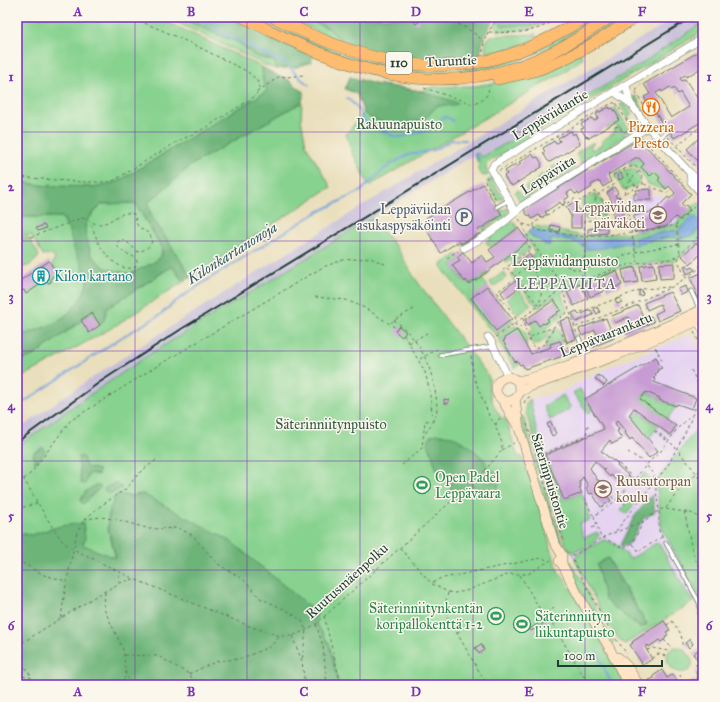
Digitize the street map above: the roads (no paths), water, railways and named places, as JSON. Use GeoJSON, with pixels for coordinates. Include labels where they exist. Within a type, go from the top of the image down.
{"type":"FeatureCollection","features":[{"type":"Feature","properties":{"kind":"main road","name":"Turuntie"},"geometry":{"type":"LineString","coordinates":[[243,17],[307,48],[363,69],[396,76],[428,79],[451,79],[513,68],[540,58],[567,44],[611,17]]}},
{"type":"Feature","properties":{"kind":"main road","name":"Turuntie"},"geometry":{"type":"LineString","coordinates":[[273,17],[312,37],[369,57],[427,66],[451,66],[492,60],[509,55],[553,36],[587,17]]}},
{"type":"Feature","properties":{"kind":"main road"},"geometry":{"type":"LineString","coordinates":[[473,76],[497,79],[538,69],[566,58],[636,17]]}},
{"type":"Feature","properties":{"kind":"main road","name":"Leppävaarankatu"},"geometry":{"type":"LineString","coordinates":[[518,396],[529,387],[588,362],[701,319]]}},
{"type":"Feature","properties":{"kind":"main road","name":"Leppävaarankatu"},"geometry":{"type":"LineString","coordinates":[[517,381],[588,362]]}},
{"type":"Feature","properties":{"kind":"main road"},"geometry":{"type":"LineString","coordinates":[[513,378],[517,381],[520,386],[518,396],[508,401],[502,400],[497,392],[497,386],[502,379],[513,378]]}},
{"type":"Feature","properties":{"kind":"main road","name":"Säterinpuistontie"},"geometry":{"type":"LineString","coordinates":[[518,396],[519,428]]}},
{"type":"Feature","properties":{"kind":"main road","name":"Säterinpuistontie"},"geometry":{"type":"LineString","coordinates":[[502,400],[519,428],[554,542],[561,558],[578,595],[610,648],[628,685]]}},
{"type":"Feature","properties":{"kind":"main road","name":"Säterinpuistontie"},"geometry":{"type":"LineString","coordinates":[[610,648],[627,666],[639,685]]}},
{"type":"Feature","properties":{"kind":"street","name":"Leppäviidantie"},"geometry":{"type":"LineString","coordinates":[[509,200],[492,172],[494,164],[703,38]]}},
{"type":"Feature","properties":{"kind":"street"},"geometry":{"type":"LineString","coordinates":[[626,85],[630,104]]}},
{"type":"Feature","properties":{"kind":"street"},"geometry":{"type":"LineString","coordinates":[[614,92],[630,104],[648,127],[690,173],[703,184]]}},
{"type":"Feature","properties":{"kind":"street","name":"Leppäviita"},"geometry":{"type":"LineString","coordinates":[[464,248],[480,240],[522,206],[635,132],[648,127]]}},
{"type":"Feature","properties":{"kind":"street"},"geometry":{"type":"LineString","coordinates":[[690,173],[691,182],[702,198]]}},
{"type":"Feature","properties":{"kind":"street"},"geometry":{"type":"LineString","coordinates":[[509,200],[515,213]]}},
{"type":"Feature","properties":{"kind":"street"},"geometry":{"type":"LineString","coordinates":[[491,341],[508,378]]}},
{"type":"Feature","properties":{"kind":"lane"},"geometry":{"type":"LineString","coordinates":[[659,139],[669,130]]}},
{"type":"Feature","properties":{"kind":"lane"},"geometry":{"type":"LineString","coordinates":[[498,206],[509,200]]}},
{"type":"Feature","properties":{"kind":"lane"},"geometry":{"type":"LineString","coordinates":[[691,291],[701,319]]}},
{"type":"Feature","properties":{"kind":"lane"},"geometry":{"type":"LineString","coordinates":[[579,338],[588,362]]}},
{"type":"Feature","properties":{"kind":"lane"},"geometry":{"type":"LineString","coordinates":[[440,355],[470,351],[491,341]]}},
{"type":"Feature","properties":{"kind":"lane"},"geometry":{"type":"LineString","coordinates":[[666,543],[699,602],[702,613]]}},
{"type":"Feature","properties":{"kind":"water"},"geometry":{"type":"Polygon","coordinates":[[[694,215],[703,224],[703,226],[692,236],[680,238],[678,230],[694,215]]]}},
{"type":"Feature","properties":{"kind":"water"},"geometry":{"type":"Polygon","coordinates":[[[533,228],[536,231],[583,240],[583,247],[578,243],[558,239],[550,240],[550,245],[545,245],[528,232],[533,228]]]}},
{"type":"Feature","properties":{"kind":"water"},"geometry":{"type":"Polygon","coordinates":[[[675,230],[677,238],[669,237],[639,243],[636,246],[634,238],[675,230]]]}},
{"type":"Feature","properties":{"kind":"water"},"geometry":{"type":"Polygon","coordinates":[[[630,236],[633,248],[627,243],[598,249],[585,249],[585,240],[630,236]]]}},
{"type":"Feature","properties":{"kind":"waterway"},"geometry":{"type":"LineString","coordinates":[[194,17],[267,55],[286,63],[309,85]]}},
{"type":"Feature","properties":{"kind":"waterway"},"geometry":{"type":"LineString","coordinates":[[347,98],[356,106],[364,120],[393,136],[402,137],[427,130],[444,117],[453,121]]}},
{"type":"Feature","properties":{"kind":"waterway","name":"Kilonkartanonoja"},"geometry":{"type":"LineString","coordinates":[[17,401],[22,400],[24,402],[122,337],[160,315],[176,301],[207,280],[316,213],[361,191],[391,164],[408,155],[434,150],[452,140],[466,140]]}},
{"type":"Feature","properties":{"kind":"waterway"},"geometry":{"type":"LineString","coordinates":[[475,154],[479,160]]}},
{"type":"Feature","properties":{"kind":"waterway"},"geometry":{"type":"LineString","coordinates":[[596,651],[612,685]]}},
{"type":"Feature","properties":{"kind":"railway"},"geometry":{"type":"LineString","coordinates":[[17,442],[100,382],[183,328],[692,17]]}},
{"type":"Feature","properties":{"kind":"place","name":"Pizzeria Presto"},"geometry":{"type":"Point","coordinates":[651,107]}},
{"type":"Feature","properties":{"kind":"place","name":"Leppäviidan päiväkoti"},"geometry":{"type":"Point","coordinates":[658,215]}},
{"type":"Feature","properties":{"kind":"place","name":"Leppäviidan asukaspysäköinti"},"geometry":{"type":"Point","coordinates":[464,217]}},
{"type":"Feature","properties":{"kind":"place","name":"Kilon kartano"},"geometry":{"type":"Point","coordinates":[41,276]}},
{"type":"Feature","properties":{"kind":"place","name":"Open Padel Leppävaara"},"geometry":{"type":"Point","coordinates":[422,485]}},
{"type":"Feature","properties":{"kind":"place","name":"Ruusutorpan koulu"},"geometry":{"type":"Point","coordinates":[603,489]}},
{"type":"Feature","properties":{"kind":"place","name":"Säterinniitynkentän koripallokenttä 1-2"},"geometry":{"type":"Point","coordinates":[496,616]}},
{"type":"Feature","properties":{"kind":"place","name":"Säterinniityn liikuntapuisto"},"geometry":{"type":"Point","coordinates":[522,624]}},
{"type":"Feature","properties":{"kind":"district","name":"LEPPÄVIITA"},"geometry":{"type":"Point","coordinates":[566,284]}},
{"type":"Feature","properties":{"kind":"park label","name":"Rakuunapuisto"},"geometry":{"type":"Point","coordinates":[399,124]}},
{"type":"Feature","properties":{"kind":"park label","name":"Leppäviidanpuisto"},"geometry":{"type":"Point","coordinates":[565,261]}},
{"type":"Feature","properties":{"kind":"park label","name":"Säterinniitynpuisto"},"geometry":{"type":"Point","coordinates":[331,424]}}]}
